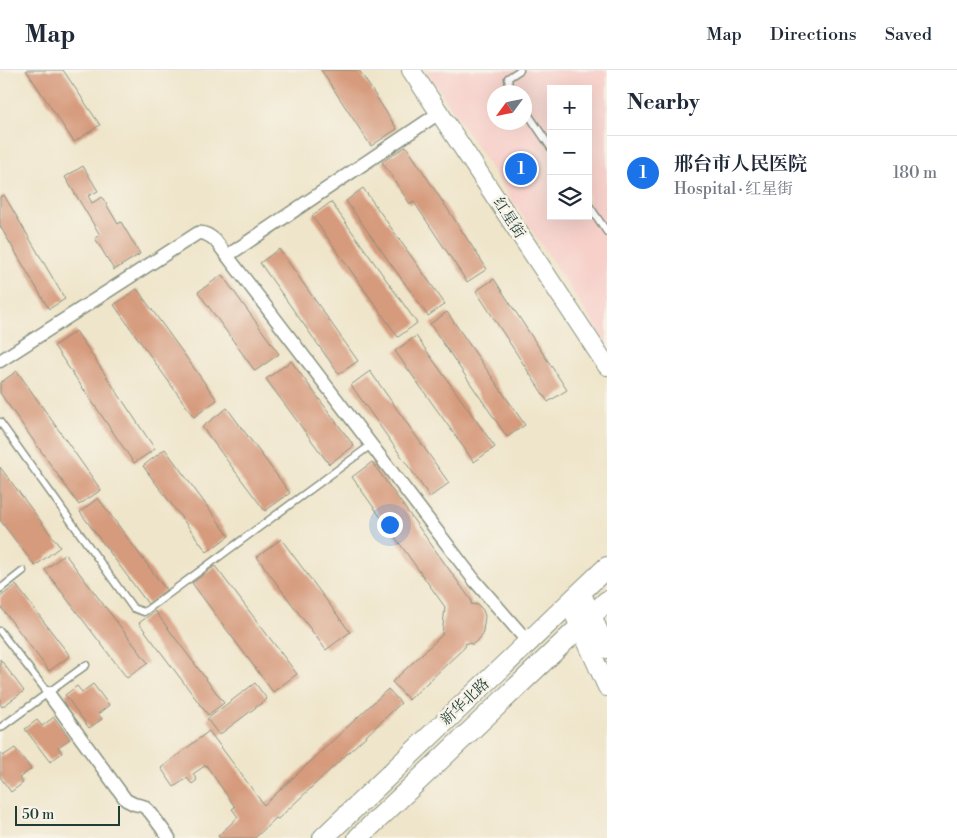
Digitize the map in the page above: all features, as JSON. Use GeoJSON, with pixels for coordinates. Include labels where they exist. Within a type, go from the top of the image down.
{"type":"FeatureCollection","features":[{"type":"Feature","properties":{"kind":"main road","name":"新华北路"},"geometry":{"type":"LineString","coordinates":[[323,838],[607,567]]}},
{"type":"Feature","properties":{"kind":"main road","name":"新华北路"},"geometry":{"type":"LineString","coordinates":[[358,838],[607,601]]}},
{"type":"Feature","properties":{"kind":"street","name":"红星街"},"geometry":{"type":"LineString","coordinates":[[411,70],[607,366]]}},
{"type":"Feature","properties":{"kind":"street"},"geometry":{"type":"LineString","coordinates":[[227,256],[439,113]]}},
{"type":"Feature","properties":{"kind":"street"},"geometry":{"type":"LineString","coordinates":[[0,361],[198,233],[209,235],[215,240],[475,581],[528,642]]}},
{"type":"Feature","properties":{"kind":"street"},"geometry":{"type":"LineString","coordinates":[[575,597],[586,621],[607,686]]}},
{"type":"Feature","properties":{"kind":"street"},"geometry":{"type":"LineString","coordinates":[[586,621],[607,649]]}},
{"type":"Feature","properties":{"kind":"street"},"geometry":{"type":"LineString","coordinates":[[48,693],[126,800],[143,806],[150,812],[169,838]]}},
{"type":"Feature","properties":{"kind":"lane"},"geometry":{"type":"LineString","coordinates":[[509,85],[508,78],[520,70]]}},
{"type":"Feature","properties":{"kind":"lane"},"geometry":{"type":"LineString","coordinates":[[532,120],[547,142]]}},
{"type":"Feature","properties":{"kind":"lane"},"geometry":{"type":"LineString","coordinates":[[592,210],[607,232]]}},
{"type":"Feature","properties":{"kind":"lane"},"geometry":{"type":"LineString","coordinates":[[0,422],[133,608],[144,612],[371,445]]}},
{"type":"Feature","properties":{"kind":"lane"},"geometry":{"type":"LineString","coordinates":[[0,589],[23,571]]}},
{"type":"Feature","properties":{"kind":"lane"},"geometry":{"type":"LineString","coordinates":[[0,630],[48,693]]}},
{"type":"Feature","properties":{"kind":"lane"},"geometry":{"type":"LineString","coordinates":[[0,728],[86,665]]}},
{"type":"Feature","properties":{"kind":"shaded area"},"geometry":{"type":"Polygon","coordinates":[[[426,70],[607,70],[607,344],[426,70]]]}},
{"type":"Feature","properties":{"kind":"building"},"geometry":{"type":"Polygon","coordinates":[[[26,70],[63,70],[100,125],[74,142],[26,70]]]}},
{"type":"Feature","properties":{"kind":"building"},"geometry":{"type":"Polygon","coordinates":[[[321,70],[359,70],[397,129],[371,146],[321,70]]]}},
{"type":"Feature","properties":{"kind":"building"},"geometry":{"type":"Polygon","coordinates":[[[406,146],[487,269],[467,282],[414,202],[410,204],[382,162],[406,146]]]}},
{"type":"Feature","properties":{"kind":"building"},"geometry":{"type":"Polygon","coordinates":[[[83,166],[98,191],[88,196],[92,203],[102,197],[118,224],[121,222],[140,254],[114,270],[95,238],[100,235],[65,177],[83,166]]]}},
{"type":"Feature","properties":{"kind":"building"},"geometry":{"type":"Polygon","coordinates":[[[363,188],[445,304],[428,316],[346,201],[363,188]]]}},
{"type":"Feature","properties":{"kind":"building"},"geometry":{"type":"Polygon","coordinates":[[[4,195],[65,299],[49,309],[0,226],[0,197],[4,195]]]}},
{"type":"Feature","properties":{"kind":"building"},"geometry":{"type":"Polygon","coordinates":[[[331,202],[417,323],[398,337],[312,216],[331,202]]]}},
{"type":"Feature","properties":{"kind":"building"},"geometry":{"type":"Polygon","coordinates":[[[279,249],[358,361],[339,374],[260,263],[279,249]]]}},
{"type":"Feature","properties":{"kind":"building"},"geometry":{"type":"Polygon","coordinates":[[[222,275],[279,354],[255,371],[198,292],[222,275]]]}},
{"type":"Feature","properties":{"kind":"building"},"geometry":{"type":"Polygon","coordinates":[[[494,279],[567,390],[548,402],[476,291],[494,279]]]}},
{"type":"Feature","properties":{"kind":"building"},"geometry":{"type":"Polygon","coordinates":[[[137,289],[217,400],[194,417],[114,305],[137,289]]]}},
{"type":"Feature","properties":{"kind":"building"},"geometry":{"type":"Polygon","coordinates":[[[447,312],[525,425],[507,437],[430,324],[447,312]]]}},
{"type":"Feature","properties":{"kind":"building"},"geometry":{"type":"Polygon","coordinates":[[[76,331],[155,449],[134,463],[54,346],[76,331]]]}},
{"type":"Feature","properties":{"kind":"building"},"geometry":{"type":"Polygon","coordinates":[[[416,336],[495,447],[474,462],[395,351],[416,336]]]}},
{"type":"Feature","properties":{"kind":"building"},"geometry":{"type":"Polygon","coordinates":[[[291,361],[354,446],[329,464],[266,379],[291,361]]]}},
{"type":"Feature","properties":{"kind":"building"},"geometry":{"type":"Polygon","coordinates":[[[17,371],[101,490],[79,505],[0,393],[0,383],[17,371]]]}},
{"type":"Feature","properties":{"kind":"building"},"geometry":{"type":"Polygon","coordinates":[[[370,371],[449,483],[430,497],[351,385],[370,371]]]}},
{"type":"Feature","properties":{"kind":"building"},"geometry":{"type":"Polygon","coordinates":[[[227,408],[290,493],[265,511],[202,427],[227,408]]]}},
{"type":"Feature","properties":{"kind":"building"},"geometry":{"type":"Polygon","coordinates":[[[165,449],[229,536],[207,552],[143,466],[165,449]]]}},
{"type":"Feature","properties":{"kind":"building"},"geometry":{"type":"Polygon","coordinates":[[[372,462],[471,600],[471,604],[478,605],[483,610],[485,616],[481,637],[473,644],[466,643],[465,647],[409,700],[392,682],[442,635],[445,607],[352,477],[372,462]]]}},
{"type":"Feature","properties":{"kind":"building"},"geometry":{"type":"Polygon","coordinates":[[[0,467],[60,547],[35,566],[0,520],[0,467]]]}},
{"type":"Feature","properties":{"kind":"building"},"geometry":{"type":"Polygon","coordinates":[[[98,498],[166,590],[148,604],[80,512],[98,498]]]}},
{"type":"Feature","properties":{"kind":"building"},"geometry":{"type":"Polygon","coordinates":[[[281,539],[350,632],[326,650],[257,557],[281,539]]]}},
{"type":"Feature","properties":{"kind":"building"},"geometry":{"type":"Polygon","coordinates":[[[65,554],[148,663],[127,678],[45,570],[65,554]]]}},
{"type":"Feature","properties":{"kind":"building"},"geometry":{"type":"Polygon","coordinates":[[[215,566],[297,674],[273,692],[192,583],[215,566]]]}},
{"type":"Feature","properties":{"kind":"building"},"geometry":{"type":"Polygon","coordinates":[[[16,585],[70,656],[49,671],[0,606],[0,597],[16,585]]]}},
{"type":"Feature","properties":{"kind":"building"},"geometry":{"type":"Polygon","coordinates":[[[155,611],[224,703],[208,715],[139,623],[155,611]]]}},
{"type":"Feature","properties":{"kind":"building"},"geometry":{"type":"Polygon","coordinates":[[[0,659],[24,691],[2,707],[0,704],[0,659]]]}},
{"type":"Feature","properties":{"kind":"building"},"geometry":{"type":"Polygon","coordinates":[[[255,683],[267,699],[219,735],[207,719],[255,683]]]}},
{"type":"Feature","properties":{"kind":"building"},"geometry":{"type":"Polygon","coordinates":[[[93,684],[109,705],[98,714],[102,719],[89,728],[65,695],[77,686],[82,692],[93,684]]]}},
{"type":"Feature","properties":{"kind":"building"},"geometry":{"type":"Polygon","coordinates":[[[388,689],[401,703],[278,819],[276,818],[255,838],[220,838],[218,836],[238,817],[232,809],[235,807],[206,765],[193,774],[197,780],[192,784],[187,778],[174,787],[161,768],[209,731],[264,805],[388,689]]]}},
{"type":"Feature","properties":{"kind":"building"},"geometry":{"type":"Polygon","coordinates":[[[54,717],[70,739],[58,747],[62,753],[50,762],[25,729],[37,720],[42,726],[54,717]]]}},
{"type":"Feature","properties":{"kind":"building"},"geometry":{"type":"Polygon","coordinates":[[[15,748],[31,769],[19,778],[23,783],[11,792],[0,777],[0,752],[3,756],[15,748]]]}},
{"type":"Feature","properties":{"kind":"place","name":"邢台市人民医院"},"geometry":{"type":"Point","coordinates":[521,169]}}]}
